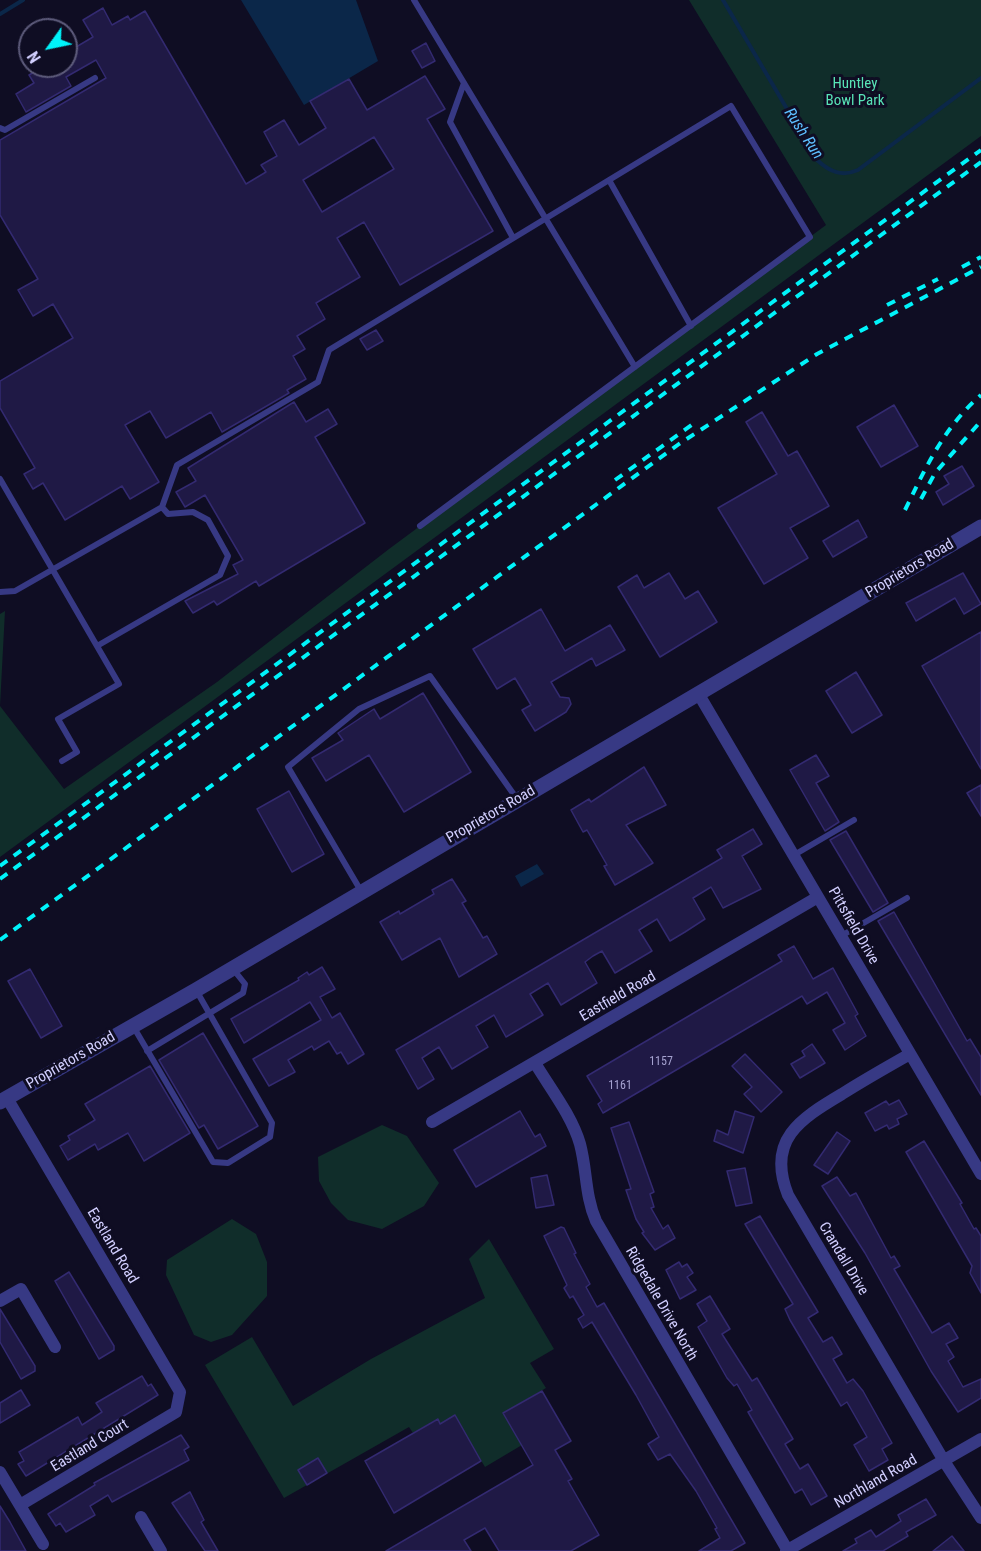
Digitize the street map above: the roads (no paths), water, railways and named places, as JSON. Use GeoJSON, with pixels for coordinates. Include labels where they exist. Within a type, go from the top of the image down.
{"type":"FeatureCollection","features":[{"type":"Feature","properties":{"kind":"street","name":"Proprietors Road"},"geometry":{"type":"LineString","coordinates":[[3,1100],[196,990],[981,527]]}},
{"type":"Feature","properties":{"kind":"street","name":"Pittsfield Drive"},"geometry":{"type":"LineString","coordinates":[[698,693],[981,1174]]}},
{"type":"Feature","properties":{"kind":"street","name":"Eastfield Road"},"geometry":{"type":"LineString","coordinates":[[432,1122],[818,897]]}},
{"type":"Feature","properties":{"kind":"street","name":"Crandall Drive"},"geometry":{"type":"LineString","coordinates":[[910,1054],[799,1122],[786,1140],[780,1168],[788,1196],[944,1461],[981,1518]]}},
{"type":"Feature","properties":{"kind":"street","name":"Ridgedale Drive North"},"geometry":{"type":"LineString","coordinates":[[535,1063],[577,1138],[589,1205],[596,1221],[787,1551]]}},
{"type":"Feature","properties":{"kind":"street","name":"Eastland Road"},"geometry":{"type":"LineString","coordinates":[[3,1100],[173,1379],[180,1392],[176,1412]]}},
{"type":"Feature","properties":{"kind":"street"},"geometry":{"type":"LineString","coordinates":[[0,1301],[21,1289],[55,1347]]}},
{"type":"Feature","properties":{"kind":"street","name":"Eastland Court"},"geometry":{"type":"LineString","coordinates":[[20,1505],[176,1412]]}},
{"type":"Feature","properties":{"kind":"street","name":"Northland Road"},"geometry":{"type":"LineString","coordinates":[[787,1551],[981,1439]]}},
{"type":"Feature","properties":{"kind":"street"},"geometry":{"type":"LineString","coordinates":[[0,1472],[43,1544]]}},
{"type":"Feature","properties":{"kind":"street"},"geometry":{"type":"LineString","coordinates":[[141,1517],[161,1551]]}},
{"type":"Feature","properties":{"kind":"lane"},"geometry":{"type":"LineString","coordinates":[[414,0],[635,367]]}},
{"type":"Feature","properties":{"kind":"lane"},"geometry":{"type":"LineString","coordinates":[[0,128],[5,130],[95,78]]}},
{"type":"Feature","properties":{"kind":"lane"},"geometry":{"type":"LineString","coordinates":[[464,83],[450,122],[512,236]]}},
{"type":"Feature","properties":{"kind":"lane"},"geometry":{"type":"LineString","coordinates":[[0,592],[15,591],[162,507],[177,465],[318,382],[329,350],[731,106],[810,237],[420,526]]}},
{"type":"Feature","properties":{"kind":"lane"},"geometry":{"type":"LineString","coordinates":[[609,180],[691,326]]}},
{"type":"Feature","properties":{"kind":"lane"},"geometry":{"type":"LineString","coordinates":[[0,478],[119,684],[58,719],[77,752],[62,761]]}},
{"type":"Feature","properties":{"kind":"lane"},"geometry":{"type":"LineString","coordinates":[[97,646],[220,575],[226,565],[228,556],[208,520],[193,512],[168,514],[162,507]]}},
{"type":"Feature","properties":{"kind":"lane"},"geometry":{"type":"LineString","coordinates":[[361,891],[288,767],[359,710],[430,676],[517,800]]}},
{"type":"Feature","properties":{"kind":"lane"},"geometry":{"type":"LineString","coordinates":[[794,855],[854,820]]}},
{"type":"Feature","properties":{"kind":"lane"},"geometry":{"type":"LineString","coordinates":[[841,936],[907,898]]}},
{"type":"Feature","properties":{"kind":"lane"},"geometry":{"type":"LineString","coordinates":[[147,1050],[243,993],[245,984],[232,967]]}},
{"type":"Feature","properties":{"kind":"lane"},"geometry":{"type":"LineString","coordinates":[[133,1025],[213,1162],[228,1163],[270,1137],[272,1123],[196,990]]}},
{"type":"Feature","properties":{"kind":"water"},"geometry":{"type":"Polygon","coordinates":[[[241,0],[356,0],[378,61],[304,105],[241,0]]]}},
{"type":"Feature","properties":{"kind":"water"},"geometry":{"type":"Polygon","coordinates":[[[537,864],[544,874],[521,887],[515,876],[537,864]]]}},
{"type":"Feature","properties":{"kind":"waterway","name":"Rush Run"},"geometry":{"type":"LineString","coordinates":[[0,14],[23,0]]}},
{"type":"Feature","properties":{"kind":"waterway","name":"Rush Run"},"geometry":{"type":"LineString","coordinates":[[723,0],[817,160],[836,172],[847,173],[858,170],[981,78]]}},
{"type":"Feature","properties":{"kind":"railway"},"geometry":{"type":"LineString","coordinates":[[0,866],[981,150]]}},
{"type":"Feature","properties":{"kind":"railway"},"geometry":{"type":"LineString","coordinates":[[0,879],[981,162]]}},
{"type":"Feature","properties":{"kind":"railway"},"geometry":{"type":"LineString","coordinates":[[962,267],[981,257]]}},
{"type":"Feature","properties":{"kind":"railway"},"geometry":{"type":"LineString","coordinates":[[0,940],[679,444],[817,354],[981,267]]}},
{"type":"Feature","properties":{"kind":"railway"},"geometry":{"type":"LineString","coordinates":[[887,305],[938,279]]}},
{"type":"Feature","properties":{"kind":"railway"},"geometry":{"type":"LineString","coordinates":[[905,510],[946,434],[956,420],[981,395]]}},
{"type":"Feature","properties":{"kind":"railway"},"geometry":{"type":"LineString","coordinates":[[921,499],[935,473],[981,421]]}},
{"type":"Feature","properties":{"kind":"railway"},"geometry":{"type":"LineString","coordinates":[[615,480],[693,424]]}},
{"type":"Feature","properties":{"kind":"park label","name":"Huntley Bowl Park"},"geometry":{"type":"Point","coordinates":[855,92]}}]}
